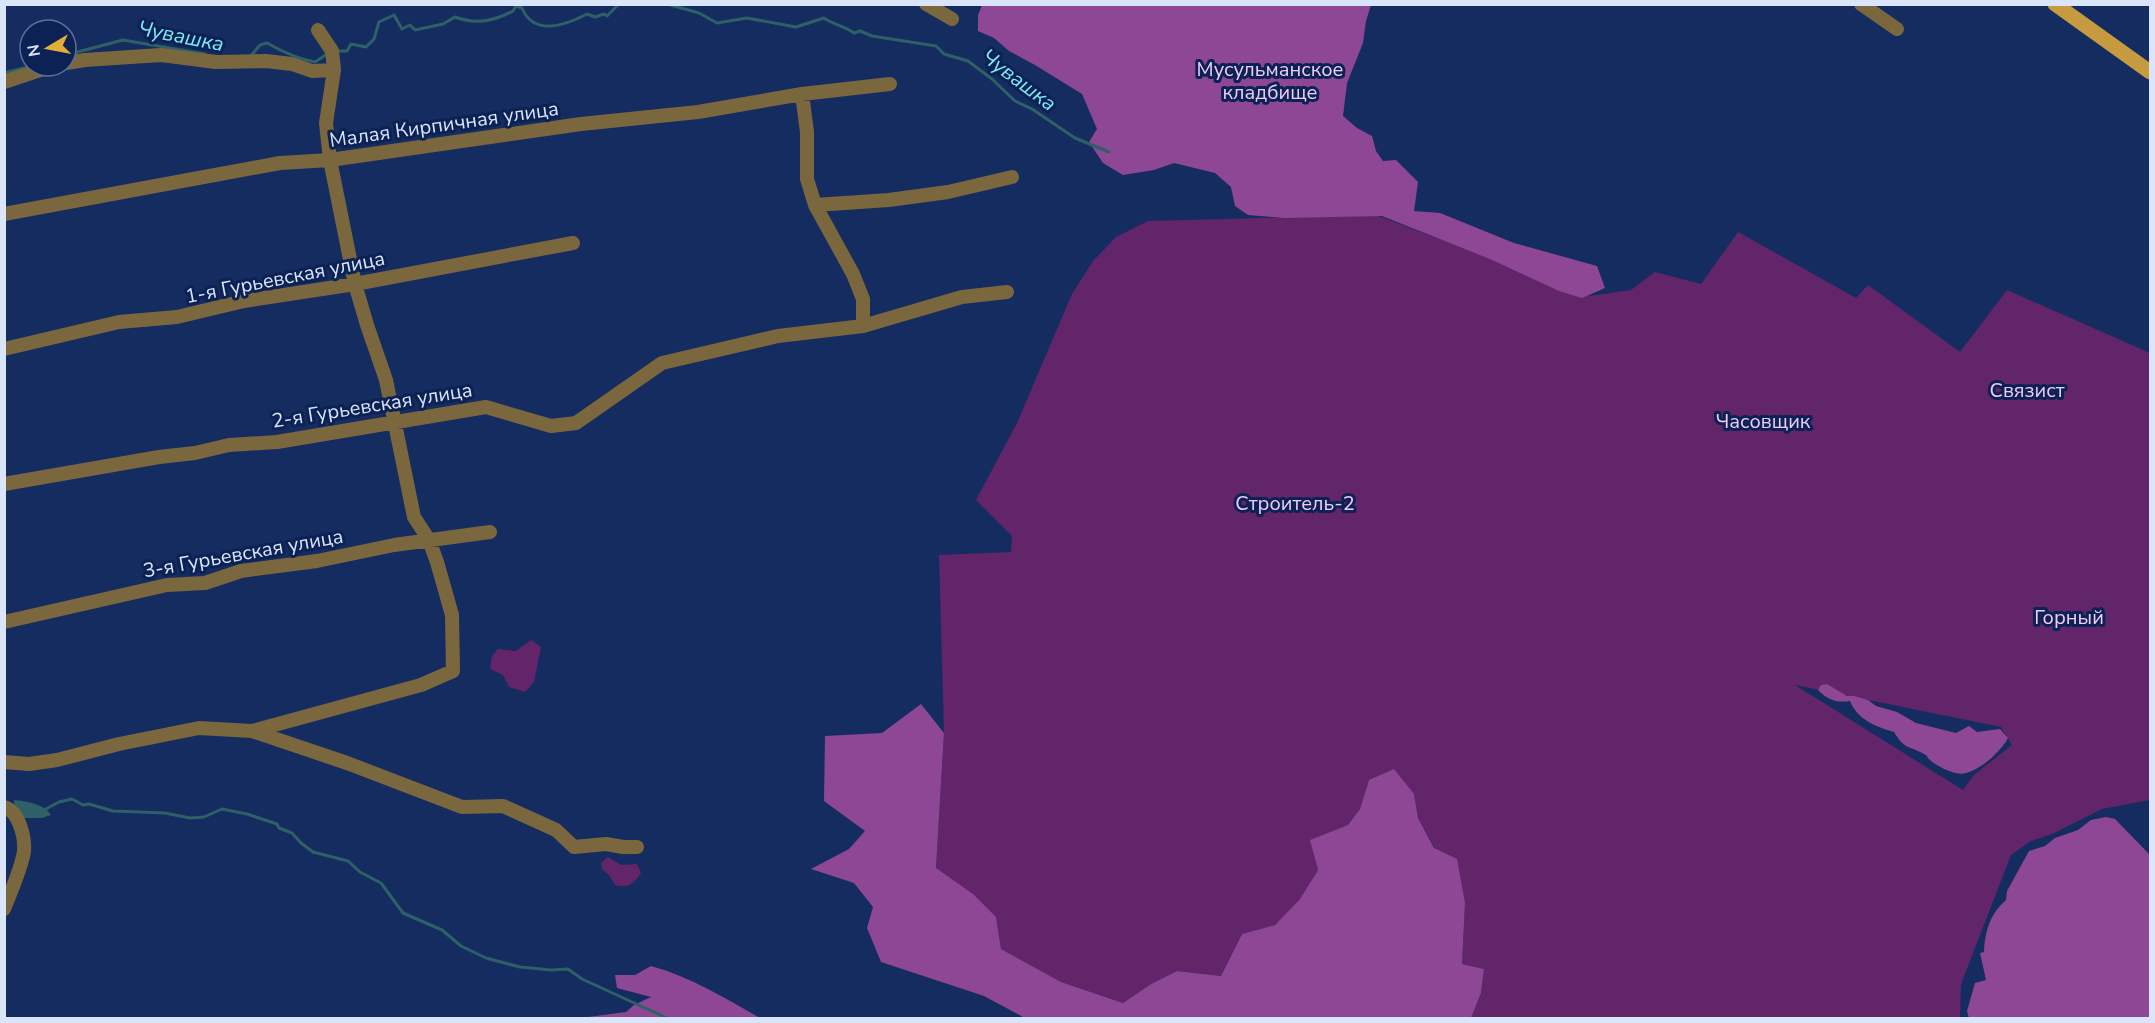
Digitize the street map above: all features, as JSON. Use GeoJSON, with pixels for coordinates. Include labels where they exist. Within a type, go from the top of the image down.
{"type":"FeatureCollection","features":[{"type":"Feature","properties":{"kind":"main road"},"geometry":{"type":"LineString","coordinates":[[2055,4],[2151,72]]}},
{"type":"Feature","properties":{"kind":"street"},"geometry":{"type":"LineString","coordinates":[[926,4],[952,19]]}},
{"type":"Feature","properties":{"kind":"street"},"geometry":{"type":"LineString","coordinates":[[1861,4],[1897,29]]}},
{"type":"Feature","properties":{"kind":"street"},"geometry":{"type":"LineString","coordinates":[[252,731],[421,685],[453,671],[452,615],[429,540],[414,517],[386,380],[355,284],[330,160],[326,123],[334,70],[332,51],[318,30]]}},
{"type":"Feature","properties":{"kind":"street"},"geometry":{"type":"LineString","coordinates":[[78,61],[161,55],[216,62],[266,61],[292,64],[312,71],[334,70]]}},
{"type":"Feature","properties":{"kind":"street","name":"Малая Кирпичная улица"},"geometry":{"type":"LineString","coordinates":[[4,214],[280,163],[330,160],[581,124],[698,112],[802,94],[890,84]]}},
{"type":"Feature","properties":{"kind":"street"},"geometry":{"type":"LineString","coordinates":[[802,94],[807,132],[807,179],[814,205],[853,274],[863,299],[863,326]]}},
{"type":"Feature","properties":{"kind":"street"},"geometry":{"type":"LineString","coordinates":[[814,205],[888,200],[948,192],[1012,177]]}},
{"type":"Feature","properties":{"kind":"street","name":"1-я Гурьевская улица"},"geometry":{"type":"LineString","coordinates":[[4,349],[119,322],[177,317],[244,301],[355,284],[573,243]]}},
{"type":"Feature","properties":{"kind":"street","name":"2-я Гурьевская улица"},"geometry":{"type":"LineString","coordinates":[[4,484],[159,457],[195,453],[229,445],[277,442],[486,406],[551,426],[576,423],[662,363],[778,336],[863,326],[962,297],[1007,292]]}},
{"type":"Feature","properties":{"kind":"street","name":"3-я Гурьевская улица"},"geometry":{"type":"LineString","coordinates":[[4,622],[166,585],[205,583],[241,572],[317,561],[394,545],[490,532]]}},
{"type":"Feature","properties":{"kind":"street"},"geometry":{"type":"LineString","coordinates":[[4,762],[29,764],[57,760],[119,744],[198,728],[252,731],[347,763],[462,807],[503,806],[556,830],[574,848],[606,844],[637,847]]}},
{"type":"Feature","properties":{"kind":"street"},"geometry":{"type":"LineString","coordinates":[[4,909],[24,851],[11,811]]}},
{"type":"Feature","properties":{"kind":"green space","name":"Мусульманское кладбище"},"geometry":{"type":"Polygon","coordinates":[[[982,5],[1371,5],[1363,43],[1347,83],[1343,116],[1357,128],[1372,136],[1376,151],[1383,161],[1396,160],[1418,182],[1414,211],[1440,213],[1514,243],[1597,266],[1605,288],[1582,298],[1559,291],[1490,259],[1382,216],[1284,218],[1248,215],[1235,206],[1231,187],[1215,173],[1174,163],[1154,170],[1123,175],[1103,163],[1089,142],[1097,129],[1082,94],[1009,51],[994,38],[978,31],[978,15],[982,5]]]}},
{"type":"Feature","properties":{"kind":"green space","name":"Строитель-2"},"geometry":{"type":"Polygon","coordinates":[[[1376,215],[1590,296],[1631,290],[1655,272],[1701,284],[1738,232],[1856,298],[1868,285],[1960,352],[2007,290],[2150,353],[2150,800],[2102,809],[2052,834],[2031,841],[2011,855],[1961,984],[1960,1018],[1471,1018],[1481,993],[1484,969],[1462,964],[1465,903],[1418,818],[1414,794],[1369,780],[1360,809],[1348,825],[1311,840],[1318,870],[1300,899],[1275,925],[1242,934],[1221,976],[1177,971],[1151,984],[1123,1003],[1061,982],[1001,949],[996,917],[936,868],[944,733],[939,555],[1011,552],[1012,536],[976,500],[1017,423],[1072,294],[1093,261],[1116,237],[1148,221],[1376,215]],[[1795,685],[1963,790],[1974,775],[2012,745],[2001,727],[1795,685]]]}},
{"type":"Feature","properties":{"kind":"green space"},"geometry":{"type":"Polygon","coordinates":[[[531,640],[541,647],[534,682],[525,692],[509,687],[503,675],[490,669],[492,656],[498,649],[516,651],[531,640]]]}},
{"type":"Feature","properties":{"kind":"green space"},"geometry":{"type":"Polygon","coordinates":[[[1827,684],[1847,696],[1868,700],[1876,706],[1897,712],[1916,723],[1956,733],[1969,726],[1977,732],[2000,729],[2008,738],[1993,757],[1978,768],[1963,774],[1953,772],[1904,744],[1894,732],[1881,728],[1862,717],[1850,701],[1840,702],[1825,696],[1818,690],[1821,685],[1827,684]]]}},
{"type":"Feature","properties":{"kind":"green space"},"geometry":{"type":"Polygon","coordinates":[[[921,704],[944,733],[936,868],[973,894],[996,917],[1001,949],[1061,982],[1123,1003],[1151,984],[1177,971],[1221,976],[1242,934],[1275,925],[1300,899],[1318,870],[1310,840],[1348,825],[1360,809],[1369,780],[1394,769],[1414,794],[1418,818],[1434,848],[1457,859],[1465,903],[1462,964],[1484,969],[1481,993],[1471,1018],[1025,1018],[984,996],[881,962],[867,928],[873,907],[854,883],[811,869],[849,849],[865,831],[824,801],[825,736],[882,733],[921,704]]]}},
{"type":"Feature","properties":{"kind":"green space"},"geometry":{"type":"Polygon","coordinates":[[[2106,817],[2115,819],[2150,855],[2150,1018],[1969,1018],[1967,1011],[1975,983],[1986,980],[1980,953],[1984,952],[1989,923],[2006,900],[2007,891],[2029,851],[2078,830],[2091,820],[2106,817]]]}},
{"type":"Feature","properties":{"kind":"green space"},"geometry":{"type":"Polygon","coordinates":[[[608,857],[621,865],[637,864],[641,873],[630,884],[615,885],[602,869],[601,863],[608,857]]]}},
{"type":"Feature","properties":{"kind":"green space"},"geometry":{"type":"Polygon","coordinates":[[[651,966],[694,982],[760,1018],[588,1017],[626,1012],[634,1005],[651,997],[617,988],[615,975],[635,975],[651,966]]]}},
{"type":"Feature","properties":{"kind":"shaded area"},"geometry":{"type":"Polygon","coordinates":[[[14,800],[39,806],[51,815],[42,818],[21,818],[15,811],[14,800]]]}},
{"type":"Feature","properties":{"kind":"waterway","name":"Чувашка"},"geometry":{"type":"LineString","coordinates":[[336,51],[347,51],[351,44],[366,47],[374,39],[379,22],[394,15],[402,29],[410,25],[415,30],[443,24],[455,17],[470,21],[492,19],[513,11],[516,6],[522,8],[534,23],[551,26],[570,22],[587,14],[595,17],[604,14],[607,16],[621,4]]}},
{"type":"Feature","properties":{"kind":"waterway","name":"Чувашка"},"geometry":{"type":"LineString","coordinates":[[667,4],[699,13],[717,23],[747,18],[796,27],[824,18],[854,33],[860,31],[872,36],[936,46],[944,54],[968,61],[992,79],[1015,101],[1032,109],[1075,138],[1109,152]]}},
{"type":"Feature","properties":{"kind":"waterway","name":"Чувашка"},"geometry":{"type":"LineString","coordinates":[[78,52],[123,40],[205,54]]}},
{"type":"Feature","properties":{"kind":"waterway","name":"Чувашка"},"geometry":{"type":"LineString","coordinates":[[250,57],[260,45],[267,43],[315,62],[327,54]]}},
{"type":"Feature","properties":{"kind":"waterway","name":"Чувашка"},"geometry":{"type":"LineString","coordinates":[[4,73],[18,70]]}},
{"type":"Feature","properties":{"kind":"waterway"},"geometry":{"type":"LineString","coordinates":[[44,810],[59,802],[72,799],[83,805],[89,804],[113,811],[165,813],[190,818],[204,817],[222,809],[277,824],[279,828],[292,833],[313,852],[348,861],[360,872],[381,883],[403,913],[442,930],[461,946],[486,958],[520,967],[568,969],[582,979],[667,1018]]}},
{"type":"Feature","properties":{"kind":"park label","name":"Связист"},"geometry":{"type":"Point","coordinates":[2027,390]}},
{"type":"Feature","properties":{"kind":"park label","name":"Часовщик"},"geometry":{"type":"Point","coordinates":[1763,421]}},
{"type":"Feature","properties":{"kind":"park label","name":"Горный"},"geometry":{"type":"Point","coordinates":[2069,617]}}]}
